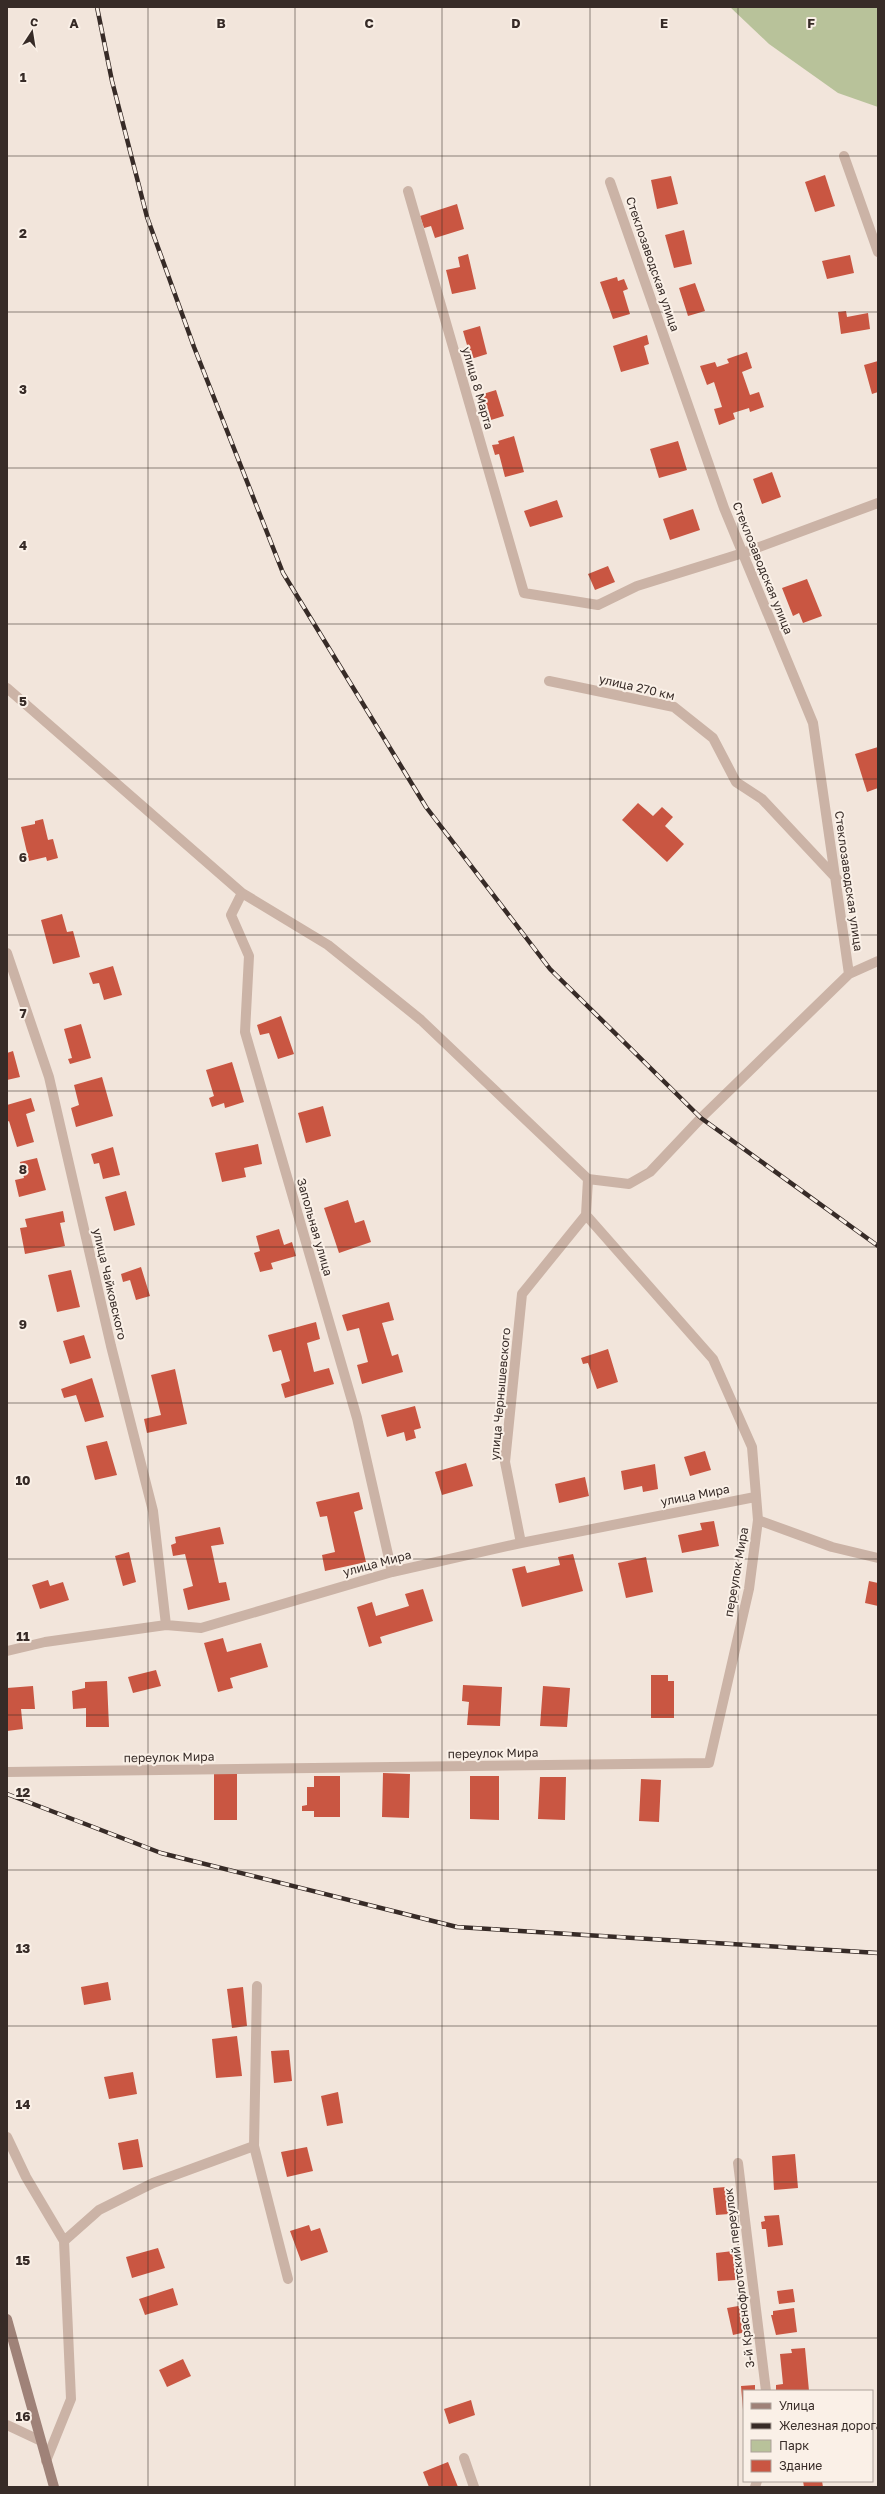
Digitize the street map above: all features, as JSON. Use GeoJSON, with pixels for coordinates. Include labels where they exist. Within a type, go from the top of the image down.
{"type":"FeatureCollection","features":[{"type":"Feature","properties":{"kind":"main road"},"geometry":{"type":"LineString","coordinates":[[7,2319],[39,2440],[54,2487]]}},
{"type":"Feature","properties":{"kind":"street"},"geometry":{"type":"LineString","coordinates":[[844,156],[878,252]]}},
{"type":"Feature","properties":{"kind":"street","name":"Стеклозаводская улица"},"geometry":{"type":"LineString","coordinates":[[610,182],[724,508],[813,724],[837,879],[849,974]]}},
{"type":"Feature","properties":{"kind":"street","name":"улица 8 Марта"},"geometry":{"type":"LineString","coordinates":[[408,190],[524,593],[598,605],[637,586],[743,553]]}},
{"type":"Feature","properties":{"kind":"street"},"geometry":{"type":"LineString","coordinates":[[743,553],[878,503]]}},
{"type":"Feature","properties":{"kind":"street","name":"улица 270 км"},"geometry":{"type":"LineString","coordinates":[[549,681],[674,707],[713,738],[736,782],[762,799],[837,879]]}},
{"type":"Feature","properties":{"kind":"street"},"geometry":{"type":"LineString","coordinates":[[7,688],[242,893],[328,945],[421,1020],[588,1179],[629,1184],[650,1172],[701,1118],[849,974],[878,961]]}},
{"type":"Feature","properties":{"kind":"street","name":"Запольная улица"},"geometry":{"type":"LineString","coordinates":[[242,893],[231,915],[249,956],[245,1032],[357,1418],[392,1572]]}},
{"type":"Feature","properties":{"kind":"street","name":"улица Чайковского"},"geometry":{"type":"LineString","coordinates":[[7,953],[50,1077],[111,1346],[153,1512],[166,1625]]}},
{"type":"Feature","properties":{"kind":"street"},"geometry":{"type":"LineString","coordinates":[[586,1216],[588,1179]]}},
{"type":"Feature","properties":{"kind":"street","name":"улица Чернышевского"},"geometry":{"type":"LineString","coordinates":[[520,1543],[505,1462],[522,1294],[586,1216]]}},
{"type":"Feature","properties":{"kind":"street","name":"переулок Мира"},"geometry":{"type":"LineString","coordinates":[[7,1772],[709,1763],[749,1589],[758,1520],[752,1447],[713,1359],[586,1216]]}},
{"type":"Feature","properties":{"kind":"street","name":"улица Мира"},"geometry":{"type":"LineString","coordinates":[[7,1651],[45,1642],[166,1625],[201,1628],[392,1572],[520,1543],[756,1497]]}},
{"type":"Feature","properties":{"kind":"street"},"geometry":{"type":"LineString","coordinates":[[758,1520],[832,1547],[878,1558]]}},
{"type":"Feature","properties":{"kind":"street"},"geometry":{"type":"LineString","coordinates":[[257,1986],[254,2146],[288,2279]]}},
{"type":"Feature","properties":{"kind":"street"},"geometry":{"type":"LineString","coordinates":[[7,2138],[26,2177],[64,2241],[71,2399],[46,2461]]}},
{"type":"Feature","properties":{"kind":"street"},"geometry":{"type":"LineString","coordinates":[[64,2241],[99,2210],[152,2183],[254,2146]]}},
{"type":"Feature","properties":{"kind":"street","name":"3-й Краснофлотский переулок"},"geometry":{"type":"LineString","coordinates":[[738,2162],[766,2390]]}},
{"type":"Feature","properties":{"kind":"street"},"geometry":{"type":"LineString","coordinates":[[7,2425],[39,2440]]}},
{"type":"Feature","properties":{"kind":"street"},"geometry":{"type":"LineString","coordinates":[[464,2458],[474,2487]]}},
{"type":"Feature","properties":{"kind":"green space"},"geometry":{"type":"Polygon","coordinates":[[[730,7],[878,7],[878,107],[838,93],[769,44],[730,7]]]}},
{"type":"Feature","properties":{"kind":"building"},"geometry":{"type":"Polygon","coordinates":[[[825,175],[835,206],[815,212],[805,182],[825,175]]]}},
{"type":"Feature","properties":{"kind":"building"},"geometry":{"type":"Polygon","coordinates":[[[671,176],[678,204],[657,209],[651,180],[671,176]]]}},
{"type":"Feature","properties":{"kind":"building"},"geometry":{"type":"Polygon","coordinates":[[[457,204],[464,229],[435,238],[431,226],[424,228],[420,216],[457,204]]]}},
{"type":"Feature","properties":{"kind":"building"},"geometry":{"type":"Polygon","coordinates":[[[684,230],[692,264],[674,268],[665,235],[684,230]]]}},
{"type":"Feature","properties":{"kind":"building"},"geometry":{"type":"Polygon","coordinates":[[[468,254],[476,289],[452,294],[446,270],[460,267],[458,257],[468,254]]]}},
{"type":"Feature","properties":{"kind":"building"},"geometry":{"type":"Polygon","coordinates":[[[850,255],[854,273],[827,279],[822,261],[850,255]]]}},
{"type":"Feature","properties":{"kind":"building"},"geometry":{"type":"Polygon","coordinates":[[[617,277],[618,281],[624,279],[628,289],[623,291],[630,314],[613,319],[600,282],[617,277]]]}},
{"type":"Feature","properties":{"kind":"building"},"geometry":{"type":"Polygon","coordinates":[[[695,283],[705,311],[688,316],[679,288],[695,283]]]}},
{"type":"Feature","properties":{"kind":"building"},"geometry":{"type":"Polygon","coordinates":[[[846,311],[847,317],[868,313],[870,329],[841,334],[838,312],[846,311]]]}},
{"type":"Feature","properties":{"kind":"building"},"geometry":{"type":"Polygon","coordinates":[[[480,326],[487,354],[471,359],[463,331],[480,326]]]}},
{"type":"Feature","properties":{"kind":"building"},"geometry":{"type":"Polygon","coordinates":[[[647,335],[649,344],[644,346],[649,364],[621,372],[613,346],[647,335]]]}},
{"type":"Feature","properties":{"kind":"building"},"geometry":{"type":"Polygon","coordinates":[[[747,352],[752,368],[742,372],[750,395],[759,392],[764,407],[750,412],[749,408],[733,413],[735,419],[719,425],[714,409],[722,407],[714,382],[707,385],[700,366],[715,362],[717,367],[729,363],[727,359],[747,352]]]}},
{"type":"Feature","properties":{"kind":"building"},"geometry":{"type":"Polygon","coordinates":[[[878,361],[878,392],[872,394],[864,365],[878,361]]]}},
{"type":"Feature","properties":{"kind":"building"},"geometry":{"type":"Polygon","coordinates":[[[496,390],[504,416],[491,420],[483,394],[496,390]]]}},
{"type":"Feature","properties":{"kind":"building"},"geometry":{"type":"Polygon","coordinates":[[[514,436],[524,472],[505,477],[499,454],[495,455],[492,445],[499,444],[498,441],[514,436]]]}},
{"type":"Feature","properties":{"kind":"building"},"geometry":{"type":"Polygon","coordinates":[[[678,441],[687,470],[659,478],[650,449],[678,441]]]}},
{"type":"Feature","properties":{"kind":"building"},"geometry":{"type":"Polygon","coordinates":[[[772,472],[781,497],[762,504],[753,479],[772,472]]]}},
{"type":"Feature","properties":{"kind":"building"},"geometry":{"type":"Polygon","coordinates":[[[557,500],[563,517],[530,527],[524,511],[557,500]]]}},
{"type":"Feature","properties":{"kind":"building"},"geometry":{"type":"Polygon","coordinates":[[[693,509],[700,530],[670,540],[663,519],[693,509]]]}},
{"type":"Feature","properties":{"kind":"building"},"geometry":{"type":"Polygon","coordinates":[[[608,566],[615,582],[595,590],[588,574],[608,566]]]}},
{"type":"Feature","properties":{"kind":"building"},"geometry":{"type":"Polygon","coordinates":[[[807,579],[822,616],[803,623],[799,613],[793,616],[782,588],[807,579]]]}},
{"type":"Feature","properties":{"kind":"building"},"geometry":{"type":"Polygon","coordinates":[[[878,747],[878,788],[867,792],[855,754],[878,747]]]}},
{"type":"Feature","properties":{"kind":"building"},"geometry":{"type":"Polygon","coordinates":[[[638,803],[653,816],[662,807],[673,817],[665,826],[684,844],[667,862],[622,820],[638,803]]]}},
{"type":"Feature","properties":{"kind":"building"},"geometry":{"type":"Polygon","coordinates":[[[43,819],[48,840],[53,839],[58,858],[47,861],[46,857],[29,861],[21,827],[35,824],[35,821],[43,819]]]}},
{"type":"Feature","properties":{"kind":"building"},"geometry":{"type":"Polygon","coordinates":[[[62,914],[67,932],[73,931],[80,957],[53,964],[41,920],[62,914]]]}},
{"type":"Feature","properties":{"kind":"building"},"geometry":{"type":"Polygon","coordinates":[[[113,966],[122,995],[104,1000],[99,983],[93,984],[89,973],[113,966]]]}},
{"type":"Feature","properties":{"kind":"building"},"geometry":{"type":"Polygon","coordinates":[[[281,1016],[294,1054],[278,1059],[269,1033],[260,1035],[257,1025],[281,1016]]]}},
{"type":"Feature","properties":{"kind":"building"},"geometry":{"type":"Polygon","coordinates":[[[81,1024],[91,1058],[70,1064],[68,1059],[72,1058],[64,1029],[81,1024]]]}},
{"type":"Feature","properties":{"kind":"building"},"geometry":{"type":"Polygon","coordinates":[[[13,1051],[20,1077],[7,1080],[7,1053],[13,1051]]]}},
{"type":"Feature","properties":{"kind":"building"},"geometry":{"type":"Polygon","coordinates":[[[232,1062],[244,1102],[225,1108],[224,1103],[212,1107],[209,1098],[214,1096],[206,1070],[232,1062]]]}},
{"type":"Feature","properties":{"kind":"building"},"geometry":{"type":"Polygon","coordinates":[[[102,1077],[113,1116],[76,1127],[71,1108],[79,1105],[74,1085],[102,1077]]]}},
{"type":"Feature","properties":{"kind":"building"},"geometry":{"type":"Polygon","coordinates":[[[31,1098],[35,1111],[26,1114],[34,1142],[17,1147],[9,1121],[7,1122],[7,1105],[31,1098]]]}},
{"type":"Feature","properties":{"kind":"building"},"geometry":{"type":"Polygon","coordinates":[[[323,1106],[331,1136],[306,1143],[298,1113],[323,1106]]]}},
{"type":"Feature","properties":{"kind":"building"},"geometry":{"type":"Polygon","coordinates":[[[258,1144],[262,1164],[244,1168],[246,1177],[222,1182],[215,1153],[258,1144]]]}},
{"type":"Feature","properties":{"kind":"building"},"geometry":{"type":"Polygon","coordinates":[[[113,1147],[120,1175],[103,1179],[99,1163],[94,1164],[91,1154],[113,1147]]]}},
{"type":"Feature","properties":{"kind":"building"},"geometry":{"type":"Polygon","coordinates":[[[37,1158],[46,1190],[19,1197],[15,1180],[24,1178],[20,1162],[37,1158]]]}},
{"type":"Feature","properties":{"kind":"building"},"geometry":{"type":"Polygon","coordinates":[[[126,1191],[135,1225],[114,1231],[105,1197],[126,1191]]]}},
{"type":"Feature","properties":{"kind":"building"},"geometry":{"type":"Polygon","coordinates":[[[348,1200],[355,1223],[364,1220],[371,1242],[339,1253],[324,1208],[348,1200]]]}},
{"type":"Feature","properties":{"kind":"building"},"geometry":{"type":"Polygon","coordinates":[[[63,1211],[65,1222],[60,1223],[65,1246],[25,1254],[20,1228],[27,1227],[25,1219],[63,1211]]]}},
{"type":"Feature","properties":{"kind":"building"},"geometry":{"type":"Polygon","coordinates":[[[279,1229],[284,1245],[292,1242],[296,1256],[271,1263],[273,1269],[260,1272],[254,1253],[260,1251],[256,1236],[279,1229]]]}},
{"type":"Feature","properties":{"kind":"building"},"geometry":{"type":"Polygon","coordinates":[[[141,1267],[150,1296],[136,1300],[130,1280],[123,1282],[121,1274],[141,1267]]]}},
{"type":"Feature","properties":{"kind":"building"},"geometry":{"type":"Polygon","coordinates":[[[71,1270],[80,1307],[57,1312],[48,1275],[71,1270]]]}},
{"type":"Feature","properties":{"kind":"building"},"geometry":{"type":"Polygon","coordinates":[[[389,1302],[394,1320],[382,1323],[392,1356],[398,1354],[403,1372],[362,1384],[357,1365],[368,1362],[359,1328],[347,1331],[342,1315],[389,1302]]]}},
{"type":"Feature","properties":{"kind":"building"},"geometry":{"type":"Polygon","coordinates":[[[316,1322],[320,1339],[307,1343],[314,1372],[329,1368],[334,1384],[285,1398],[281,1384],[290,1381],[281,1350],[273,1352],[268,1335],[316,1322]]]}},
{"type":"Feature","properties":{"kind":"building"},"geometry":{"type":"Polygon","coordinates":[[[84,1335],[91,1358],[70,1364],[63,1341],[84,1335]]]}},
{"type":"Feature","properties":{"kind":"building"},"geometry":{"type":"Polygon","coordinates":[[[608,1349],[618,1382],[597,1389],[588,1363],[583,1364],[581,1358],[608,1349]]]}},
{"type":"Feature","properties":{"kind":"building"},"geometry":{"type":"Polygon","coordinates":[[[175,1369],[187,1424],[147,1433],[144,1419],[161,1415],[151,1375],[175,1369]]]}},
{"type":"Feature","properties":{"kind":"building"},"geometry":{"type":"Polygon","coordinates":[[[92,1378],[104,1417],[85,1422],[76,1395],[64,1398],[61,1389],[92,1378]]]}},
{"type":"Feature","properties":{"kind":"building"},"geometry":{"type":"Polygon","coordinates":[[[415,1406],[421,1428],[414,1430],[416,1438],[406,1441],[404,1432],[387,1437],[381,1415],[415,1406]]]}},
{"type":"Feature","properties":{"kind":"building"},"geometry":{"type":"Polygon","coordinates":[[[107,1441],[117,1475],[95,1480],[86,1446],[107,1441]]]}},
{"type":"Feature","properties":{"kind":"building"},"geometry":{"type":"Polygon","coordinates":[[[705,1451],[711,1470],[690,1476],[684,1457],[705,1451]]]}},
{"type":"Feature","properties":{"kind":"building"},"geometry":{"type":"Polygon","coordinates":[[[466,1463],[473,1486],[442,1495],[435,1472],[466,1463]]]}},
{"type":"Feature","properties":{"kind":"building"},"geometry":{"type":"Polygon","coordinates":[[[655,1464],[658,1489],[643,1492],[642,1486],[624,1490],[621,1471],[655,1464]]]}},
{"type":"Feature","properties":{"kind":"building"},"geometry":{"type":"Polygon","coordinates":[[[585,1477],[589,1496],[559,1503],[555,1484],[585,1477]]]}},
{"type":"Feature","properties":{"kind":"building"},"geometry":{"type":"Polygon","coordinates":[[[359,1492],[363,1509],[354,1512],[366,1562],[325,1571],[322,1555],[335,1552],[327,1516],[320,1517],[316,1502],[359,1492]]]}},
{"type":"Feature","properties":{"kind":"building"},"geometry":{"type":"Polygon","coordinates":[[[714,1521],[719,1546],[682,1553],[678,1535],[702,1530],[700,1523],[714,1521]]]}},
{"type":"Feature","properties":{"kind":"building"},"geometry":{"type":"Polygon","coordinates":[[[220,1527],[224,1544],[211,1546],[219,1583],[226,1582],[230,1600],[188,1610],[183,1589],[193,1586],[185,1554],[173,1556],[171,1545],[176,1543],[175,1537],[220,1527]]]}},
{"type":"Feature","properties":{"kind":"building"},"geometry":{"type":"Polygon","coordinates":[[[129,1552],[136,1582],[123,1586],[115,1556],[129,1552]]]}},
{"type":"Feature","properties":{"kind":"building"},"geometry":{"type":"Polygon","coordinates":[[[573,1554],[583,1591],[522,1607],[512,1569],[525,1566],[527,1573],[560,1565],[558,1557],[573,1554]]]}},
{"type":"Feature","properties":{"kind":"building"},"geometry":{"type":"Polygon","coordinates":[[[646,1557],[653,1592],[626,1598],[618,1563],[646,1557]]]}},
{"type":"Feature","properties":{"kind":"building"},"geometry":{"type":"Polygon","coordinates":[[[48,1580],[50,1586],[63,1582],[69,1600],[40,1609],[32,1585],[48,1580]]]}},
{"type":"Feature","properties":{"kind":"building"},"geometry":{"type":"Polygon","coordinates":[[[869,1581],[878,1583],[878,1606],[865,1603],[869,1581]]]}},
{"type":"Feature","properties":{"kind":"building"},"geometry":{"type":"Polygon","coordinates":[[[423,1589],[433,1621],[380,1637],[382,1643],[369,1647],[357,1607],[372,1602],[376,1616],[409,1606],[405,1594],[423,1589]]]}},
{"type":"Feature","properties":{"kind":"building"},"geometry":{"type":"Polygon","coordinates":[[[223,1638],[227,1652],[261,1643],[268,1667],[230,1678],[233,1688],[218,1692],[204,1643],[223,1638]]]}},
{"type":"Feature","properties":{"kind":"building"},"geometry":{"type":"Polygon","coordinates":[[[156,1670],[161,1686],[133,1693],[128,1677],[156,1670]]]}},
{"type":"Feature","properties":{"kind":"building"},"geometry":{"type":"Polygon","coordinates":[[[651,1675],[668,1675],[668,1681],[674,1681],[674,1718],[651,1718],[651,1675]]]}},
{"type":"Feature","properties":{"kind":"building"},"geometry":{"type":"Polygon","coordinates":[[[107,1681],[109,1727],[86,1727],[86,1708],[73,1709],[72,1691],[85,1688],[85,1682],[107,1681]]]}},
{"type":"Feature","properties":{"kind":"building"},"geometry":{"type":"Polygon","coordinates":[[[463,1685],[502,1687],[500,1726],[467,1725],[469,1702],[462,1701],[463,1685]]]}},
{"type":"Feature","properties":{"kind":"building"},"geometry":{"type":"Polygon","coordinates":[[[33,1686],[35,1709],[21,1709],[23,1729],[7,1731],[7,1688],[33,1686]]]}},
{"type":"Feature","properties":{"kind":"building"},"geometry":{"type":"Polygon","coordinates":[[[543,1686],[570,1688],[567,1727],[540,1726],[543,1686]]]}},
{"type":"Feature","properties":{"kind":"building"},"geometry":{"type":"Polygon","coordinates":[[[214,1773],[237,1774],[237,1820],[214,1820],[214,1773]]]}},
{"type":"Feature","properties":{"kind":"building"},"geometry":{"type":"Polygon","coordinates":[[[383,1773],[410,1774],[409,1818],[382,1817],[383,1773]]]}},
{"type":"Feature","properties":{"kind":"building"},"geometry":{"type":"Polygon","coordinates":[[[314,1776],[340,1776],[340,1817],[314,1817],[314,1811],[302,1811],[302,1806],[307,1805],[307,1787],[314,1787],[314,1776]]]}},
{"type":"Feature","properties":{"kind":"building"},"geometry":{"type":"Polygon","coordinates":[[[470,1776],[499,1776],[499,1820],[470,1819],[470,1776]]]}},
{"type":"Feature","properties":{"kind":"building"},"geometry":{"type":"Polygon","coordinates":[[[540,1777],[566,1777],[565,1820],[538,1819],[540,1777]]]}},
{"type":"Feature","properties":{"kind":"building"},"geometry":{"type":"Polygon","coordinates":[[[641,1779],[661,1780],[659,1822],[639,1821],[641,1779]]]}},
{"type":"Feature","properties":{"kind":"building"},"geometry":{"type":"Polygon","coordinates":[[[108,1982],[111,2000],[84,2005],[81,1987],[108,1982]]]}},
{"type":"Feature","properties":{"kind":"building"},"geometry":{"type":"Polygon","coordinates":[[[243,1987],[247,2026],[232,2028],[227,1989],[243,1987]]]}},
{"type":"Feature","properties":{"kind":"building"},"geometry":{"type":"Polygon","coordinates":[[[237,2036],[242,2076],[216,2078],[212,2039],[237,2036]]]}},
{"type":"Feature","properties":{"kind":"building"},"geometry":{"type":"Polygon","coordinates":[[[289,2050],[292,2081],[274,2083],[271,2051],[289,2050]]]}},
{"type":"Feature","properties":{"kind":"building"},"geometry":{"type":"Polygon","coordinates":[[[133,2072],[137,2094],[109,2099],[104,2077],[133,2072]]]}},
{"type":"Feature","properties":{"kind":"building"},"geometry":{"type":"Polygon","coordinates":[[[338,2092],[343,2123],[327,2126],[321,2096],[338,2092]]]}},
{"type":"Feature","properties":{"kind":"building"},"geometry":{"type":"Polygon","coordinates":[[[138,2139],[143,2167],[123,2170],[118,2143],[138,2139]]]}},
{"type":"Feature","properties":{"kind":"building"},"geometry":{"type":"Polygon","coordinates":[[[307,2147],[313,2171],[287,2177],[281,2152],[307,2147]]]}},
{"type":"Feature","properties":{"kind":"building"},"geometry":{"type":"Polygon","coordinates":[[[795,2154],[798,2188],[774,2190],[772,2156],[795,2154]]]}},
{"type":"Feature","properties":{"kind":"building"},"geometry":{"type":"Polygon","coordinates":[[[726,2187],[729,2214],[716,2215],[713,2188],[726,2187]]]}},
{"type":"Feature","properties":{"kind":"building"},"geometry":{"type":"Polygon","coordinates":[[[779,2215],[783,2245],[768,2247],[766,2229],[762,2229],[761,2222],[765,2221],[764,2216],[779,2215]]]}},
{"type":"Feature","properties":{"kind":"building"},"geometry":{"type":"Polygon","coordinates":[[[309,2225],[311,2231],[320,2228],[328,2252],[301,2261],[290,2231],[309,2225]]]}},
{"type":"Feature","properties":{"kind":"building"},"geometry":{"type":"Polygon","coordinates":[[[158,2248],[165,2268],[132,2278],[126,2257],[158,2248]]]}},
{"type":"Feature","properties":{"kind":"building"},"geometry":{"type":"Polygon","coordinates":[[[733,2251],[736,2280],[718,2281],[716,2253],[733,2251]]]}},
{"type":"Feature","properties":{"kind":"building"},"geometry":{"type":"Polygon","coordinates":[[[173,2288],[178,2305],[145,2315],[139,2299],[173,2288]]]}},
{"type":"Feature","properties":{"kind":"building"},"geometry":{"type":"Polygon","coordinates":[[[793,2289],[795,2302],[779,2304],[777,2291],[793,2289]]]}},
{"type":"Feature","properties":{"kind":"building"},"geometry":{"type":"Polygon","coordinates":[[[744,2305],[750,2331],[733,2335],[727,2308],[744,2305]]]}},
{"type":"Feature","properties":{"kind":"building"},"geometry":{"type":"Polygon","coordinates":[[[794,2308],[797,2332],[776,2335],[771,2315],[773,2315],[773,2311],[794,2308]]]}},
{"type":"Feature","properties":{"kind":"building"},"geometry":{"type":"Polygon","coordinates":[[[805,2348],[809,2390],[776,2390],[776,2385],[783,2384],[780,2354],[792,2353],[791,2349],[805,2348]]]}},
{"type":"Feature","properties":{"kind":"building"},"geometry":{"type":"Polygon","coordinates":[[[183,2359],[191,2376],[167,2387],[159,2370],[183,2359]]]}},
{"type":"Feature","properties":{"kind":"building"},"geometry":{"type":"Polygon","coordinates":[[[755,2385],[755,2390],[743,2390],[743,2410],[741,2386],[755,2385]]]}},
{"type":"Feature","properties":{"kind":"building"},"geometry":{"type":"Polygon","coordinates":[[[471,2400],[475,2415],[449,2424],[444,2409],[471,2400]]]}},
{"type":"Feature","properties":{"kind":"building"},"geometry":{"type":"Polygon","coordinates":[[[448,2462],[458,2487],[429,2487],[423,2472],[448,2462]]]}},
{"type":"Feature","properties":{"kind":"building"},"geometry":{"type":"Polygon","coordinates":[[[803,2482],[822,2482],[823,2487],[804,2487],[803,2482]]]}},
{"type":"Feature","properties":{"kind":"railway"},"geometry":{"type":"LineString","coordinates":[[97,7],[112,81],[147,217],[194,347],[283,573],[426,807],[550,969],[701,1118],[878,1246]]}},
{"type":"Feature","properties":{"kind":"railway"},"geometry":{"type":"LineString","coordinates":[[7,1794],[161,1853],[457,1927],[878,1953]]}}]}
